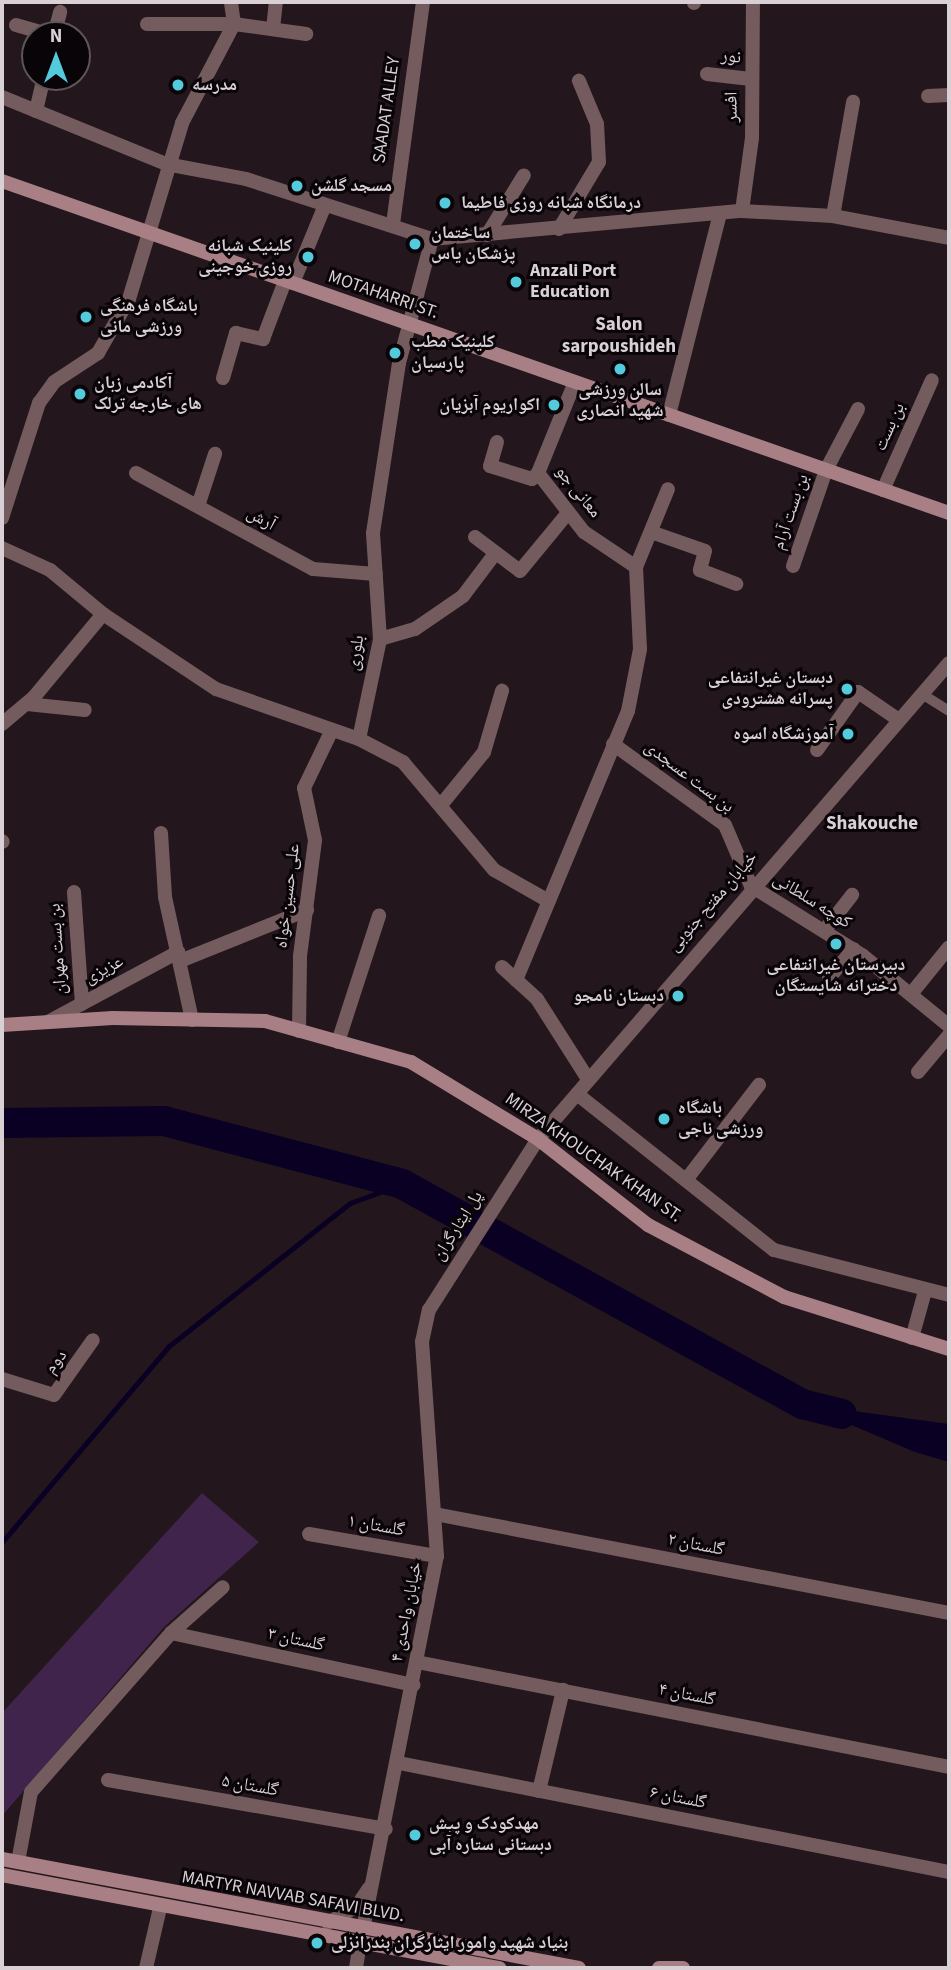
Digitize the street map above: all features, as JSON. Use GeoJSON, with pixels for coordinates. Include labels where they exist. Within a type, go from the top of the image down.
{"type":"FeatureCollection","features":[{"type":"Feature","properties":{"kind":"main road","name":"MOTAHARRI ST."},"geometry":{"type":"LineString","coordinates":[[2,181],[949,513]]}},
{"type":"Feature","properties":{"kind":"main road","name":"MIRZA KHOUCHAK KHAN ST."},"geometry":{"type":"LineString","coordinates":[[2,1025],[48,1022],[265,1021],[411,1062],[538,1139],[648,1225],[685,1245],[784,1297],[949,1349]]}},
{"type":"Feature","properties":{"kind":"main road","name":"MARTYR NAVVAB SAFAVI BLVD."},"geometry":{"type":"LineString","coordinates":[[2,1858],[328,1923],[361,1936],[499,1968]]}},
{"type":"Feature","properties":{"kind":"main road","name":"MARTYR NAVVAB SAFAVI BLVD."},"geometry":{"type":"LineString","coordinates":[[2,1875],[160,1908],[579,1968]]}},
{"type":"Feature","properties":{"kind":"main road"},"geometry":{"type":"LineString","coordinates":[[659,1968],[683,1968]]}},
{"type":"Feature","properties":{"kind":"street"},"geometry":{"type":"LineString","coordinates":[[2,518],[39,403],[54,382],[97,353],[112,330],[148,232],[166,164],[234,24],[231,2]]}},
{"type":"Feature","properties":{"kind":"street"},"geometry":{"type":"LineString","coordinates":[[273,29],[276,2]]}},
{"type":"Feature","properties":{"kind":"street","name":"SAADAT ALLEY"},"geometry":{"type":"LineString","coordinates":[[393,224],[423,2]]}},
{"type":"Feature","properties":{"kind":"street","name":"افسر"},"geometry":{"type":"LineString","coordinates":[[742,211],[752,138],[753,2]]}},
{"type":"Feature","properties":{"kind":"street"},"geometry":{"type":"LineString","coordinates":[[57,21],[60,12]]}},
{"type":"Feature","properties":{"kind":"street"},"geometry":{"type":"LineString","coordinates":[[147,24],[234,24],[306,34]]}},
{"type":"Feature","properties":{"kind":"street"},"geometry":{"type":"LineString","coordinates":[[16,25],[21,26]]}},
{"type":"Feature","properties":{"kind":"street","name":"نور"},"geometry":{"type":"LineString","coordinates":[[707,74],[751,79]]}},
{"type":"Feature","properties":{"kind":"street"},"geometry":{"type":"LineString","coordinates":[[559,229],[599,162],[597,124],[579,81]]}},
{"type":"Feature","properties":{"kind":"street"},"geometry":{"type":"LineString","coordinates":[[36,111],[41,91]]}},
{"type":"Feature","properties":{"kind":"street"},"geometry":{"type":"LineString","coordinates":[[928,96],[949,95]]}},
{"type":"Feature","properties":{"kind":"street"},"geometry":{"type":"LineString","coordinates":[[2,97],[166,164],[246,178],[432,239],[742,211],[833,216],[949,239]]}},
{"type":"Feature","properties":{"kind":"street"},"geometry":{"type":"LineString","coordinates":[[833,216],[853,102]]}},
{"type":"Feature","properties":{"kind":"street"},"geometry":{"type":"LineString","coordinates":[[487,235],[524,175]]}},
{"type":"Feature","properties":{"kind":"street"},"geometry":{"type":"LineString","coordinates":[[223,378],[236,332],[263,339],[325,205]]}},
{"type":"Feature","properties":{"kind":"street"},"geometry":{"type":"LineString","coordinates":[[669,415],[719,214]]}},
{"type":"Feature","properties":{"kind":"street","name":"بلوری"},"geometry":{"type":"LineString","coordinates":[[359,739],[380,639],[373,533],[408,324],[432,239]]}},
{"type":"Feature","properties":{"kind":"street","name":"بن بست"},"geometry":{"type":"LineString","coordinates":[[883,490],[932,380]]}},
{"type":"Feature","properties":{"kind":"street","name":"معانی جو"},"geometry":{"type":"LineString","coordinates":[[575,382],[538,473],[566,514],[636,567]]}},
{"type":"Feature","properties":{"kind":"street","name":"بن بست آرام"},"geometry":{"type":"LineString","coordinates":[[793,566],[826,470],[858,409]]}},
{"type":"Feature","properties":{"kind":"street"},"geometry":{"type":"LineString","coordinates":[[497,442],[490,466],[532,479],[538,473]]}},
{"type":"Feature","properties":{"kind":"street"},"geometry":{"type":"LineString","coordinates":[[198,506],[215,454]]}},
{"type":"Feature","properties":{"kind":"street","name":"آرش"},"geometry":{"type":"LineString","coordinates":[[136,472],[313,569],[376,574]]}},
{"type":"Feature","properties":{"kind":"street"},"geometry":{"type":"LineString","coordinates":[[516,980],[547,900],[628,711],[640,649],[636,567],[668,489]]}},
{"type":"Feature","properties":{"kind":"street"},"geometry":{"type":"LineString","coordinates":[[475,537],[494,555],[520,571],[566,514]]}},
{"type":"Feature","properties":{"kind":"street"},"geometry":{"type":"LineString","coordinates":[[650,531],[705,551],[700,570],[736,584]]}},
{"type":"Feature","properties":{"kind":"street"},"geometry":{"type":"LineString","coordinates":[[2,548],[50,570],[103,614],[216,689],[331,732],[359,739],[403,762],[494,870],[547,900]]}},
{"type":"Feature","properties":{"kind":"street"},"geometry":{"type":"LineString","coordinates":[[380,639],[415,629],[463,596],[494,555]]}},
{"type":"Feature","properties":{"kind":"street"},"geometry":{"type":"LineString","coordinates":[[2,723],[26,704],[103,614]]}},
{"type":"Feature","properties":{"kind":"street","name":"خیابان مفتح جنوبی"},"geometry":{"type":"LineString","coordinates":[[514,1173],[538,1139],[751,887],[949,663]]}},
{"type":"Feature","properties":{"kind":"street"},"geometry":{"type":"LineString","coordinates":[[441,805],[484,752],[502,691]]}},
{"type":"Feature","properties":{"kind":"street"},"geometry":{"type":"LineString","coordinates":[[817,750],[858,692],[899,720]]}},
{"type":"Feature","properties":{"kind":"street"},"geometry":{"type":"LineString","coordinates":[[26,704],[85,710]]}},
{"type":"Feature","properties":{"kind":"street","name":"علی حسین خواه"},"geometry":{"type":"LineString","coordinates":[[299,1031],[307,910],[316,840],[304,788],[331,732]]}},
{"type":"Feature","properties":{"kind":"street","name":"بن بست عسجدی"},"geometry":{"type":"LineString","coordinates":[[613,744],[725,825],[751,887]]}},
{"type":"Feature","properties":{"kind":"street"},"geometry":{"type":"LineString","coordinates":[[161,832],[165,897],[192,1020]]}},
{"type":"Feature","properties":{"kind":"street","name":"کوچه سلطانی"},"geometry":{"type":"LineString","coordinates":[[751,887],[853,949],[947,1020]]}},
{"type":"Feature","properties":{"kind":"street","name":"بن بست مهران"},"geometry":{"type":"LineString","coordinates":[[74,892],[82,1004]]}},
{"type":"Feature","properties":{"kind":"street"},"geometry":{"type":"LineString","coordinates":[[824,931],[852,895]]}},
{"type":"Feature","properties":{"kind":"street","name":"عزیزی"},"geometry":{"type":"LineString","coordinates":[[48,1022],[179,957],[307,910]]}},
{"type":"Feature","properties":{"kind":"street"},"geometry":{"type":"LineString","coordinates":[[338,1042],[379,916]]}},
{"type":"Feature","properties":{"kind":"street"},"geometry":{"type":"LineString","coordinates":[[911,994],[949,947]]}},
{"type":"Feature","properties":{"kind":"street","name":"کوچه سلطانی"},"geometry":{"type":"LineString","coordinates":[[829,978],[853,949]]}},
{"type":"Feature","properties":{"kind":"street"},"geometry":{"type":"LineString","coordinates":[[502,967],[537,999],[588,1079]]}},
{"type":"Feature","properties":{"kind":"street"},"geometry":{"type":"LineString","coordinates":[[918,1072],[949,1035]]}},
{"type":"Feature","properties":{"kind":"street"},"geometry":{"type":"LineString","coordinates":[[686,1180],[759,1085]]}},
{"type":"Feature","properties":{"kind":"street"},"geometry":{"type":"LineString","coordinates":[[577,1094],[774,1250],[925,1291],[949,1295]]}},
{"type":"Feature","properties":{"kind":"street","name":"پل ایثارگران"},"geometry":{"type":"LineString","coordinates":[[434,1299],[514,1173]]}},
{"type":"Feature","properties":{"kind":"street"},"geometry":{"type":"LineString","coordinates":[[912,1338],[925,1291]]}},
{"type":"Feature","properties":{"kind":"street","name":"خیابان واحدی ۴"},"geometry":{"type":"LineString","coordinates":[[356,1968],[399,1763],[437,1556],[422,1342],[434,1299]]}},
{"type":"Feature","properties":{"kind":"street","name":"دوم"},"geometry":{"type":"LineString","coordinates":[[2,1379],[54,1395],[93,1340]]}},
{"type":"Feature","properties":{"kind":"street","name":"گلستان ۲"},"geometry":{"type":"LineString","coordinates":[[435,1514],[949,1613]]}},
{"type":"Feature","properties":{"kind":"street","name":"گلستان ۱"},"geometry":{"type":"LineString","coordinates":[[309,1534],[437,1556]]}},
{"type":"Feature","properties":{"kind":"street"},"geometry":{"type":"LineString","coordinates":[[18,1862],[31,1792],[170,1633],[223,1587]]}},
{"type":"Feature","properties":{"kind":"street","name":"گلستان ۳"},"geometry":{"type":"LineString","coordinates":[[170,1633],[413,1685]]}},
{"type":"Feature","properties":{"kind":"street","name":"گلستان ۴"},"geometry":{"type":"LineString","coordinates":[[417,1662],[949,1767]]}},
{"type":"Feature","properties":{"kind":"street"},"geometry":{"type":"LineString","coordinates":[[539,1791],[563,1690]]}},
{"type":"Feature","properties":{"kind":"street","name":"گلستان ۶"},"geometry":{"type":"LineString","coordinates":[[399,1763],[949,1872]]}},
{"type":"Feature","properties":{"kind":"street","name":"گلستان ۵"},"geometry":{"type":"LineString","coordinates":[[108,1780],[386,1829]]}},
{"type":"Feature","properties":{"kind":"street"},"geometry":{"type":"LineString","coordinates":[[328,1923],[357,1906],[374,1881]]}},
{"type":"Feature","properties":{"kind":"street"},"geometry":{"type":"LineString","coordinates":[[146,1968],[160,1908]]}},
{"type":"Feature","properties":{"kind":"lane"},"geometry":{"type":"LineString","coordinates":[[922,694],[949,712]]}},
{"type":"Feature","properties":{"kind":"shaded area"},"geometry":{"type":"Polygon","coordinates":[[[802,1404],[949,1424],[949,1462],[915,1452],[802,1404]]]}},
{"type":"Feature","properties":{"kind":"building"},"geometry":{"type":"Polygon","coordinates":[[[202,1493],[259,1542],[164,1627],[2,1816],[2,1713],[202,1493]]]}},
{"type":"Feature","properties":{"kind":"waterway"},"geometry":{"type":"LineString","coordinates":[[2,1123],[164,1121],[402,1184],[802,1404],[842,1414]]}},
{"type":"Feature","properties":{"kind":"waterway"},"geometry":{"type":"LineString","coordinates":[[2,1542],[169,1346],[350,1203],[402,1184]]}},
{"type":"Feature","properties":{"kind":"place","name":"مدرسه"},"geometry":{"type":"Point","coordinates":[178,85]}},
{"type":"Feature","properties":{"kind":"place","name":"مسجد گلشن"},"geometry":{"type":"Point","coordinates":[297,186]}},
{"type":"Feature","properties":{"kind":"place","name":"درمانگاه شبانه روزی فاطیما"},"geometry":{"type":"Point","coordinates":[445,203]}},
{"type":"Feature","properties":{"kind":"place","name":"ساختمان پزشکان یاس"},"geometry":{"type":"Point","coordinates":[415,244]}},
{"type":"Feature","properties":{"kind":"place","name":"کلینیک شبانه روزی خوجینی"},"geometry":{"type":"Point","coordinates":[308,257]}},
{"type":"Feature","properties":{"kind":"place","name":"Anzali Port Education"},"geometry":{"type":"Point","coordinates":[516,282]}},
{"type":"Feature","properties":{"kind":"place","name":"باشگاه فرهنگی ورزشی مانی"},"geometry":{"type":"Point","coordinates":[86,317]}},
{"type":"Feature","properties":{"kind":"place","name":"کلینیک مطب پارسیان"},"geometry":{"type":"Point","coordinates":[395,353]}},
{"type":"Feature","properties":{"kind":"place","name":"سالن ورزشی شهید انصاری"},"geometry":{"type":"Point","coordinates":[620,369]}},
{"type":"Feature","properties":{"kind":"place","name":"آکادمی زبان های خارجه ترلک"},"geometry":{"type":"Point","coordinates":[80,394]}},
{"type":"Feature","properties":{"kind":"place","name":"اکواریوم آبزیان"},"geometry":{"type":"Point","coordinates":[554,405]}},
{"type":"Feature","properties":{"kind":"place","name":"دبستان غیرانتفاعی پسرانه هشترودی"},"geometry":{"type":"Point","coordinates":[847,689]}},
{"type":"Feature","properties":{"kind":"place","name":"آموزشگاه اسوه"},"geometry":{"type":"Point","coordinates":[848,734]}},
{"type":"Feature","properties":{"kind":"place","name":"دبیرستان غیرانتفاعی دخترانه شایستگان"},"geometry":{"type":"Point","coordinates":[836,944]}},
{"type":"Feature","properties":{"kind":"place","name":"دبستان نامجو"},"geometry":{"type":"Point","coordinates":[678,996]}},
{"type":"Feature","properties":{"kind":"place","name":"باشگاه ورزشی ناجی"},"geometry":{"type":"Point","coordinates":[664,1119]}},
{"type":"Feature","properties":{"kind":"place","name":"مهدکودک و پیش دبستانی ستاره آبی"},"geometry":{"type":"Point","coordinates":[415,1835]}},
{"type":"Feature","properties":{"kind":"place","name":"بنیاد شهید وامور ایثارگران بندرانزلی"},"geometry":{"type":"Point","coordinates":[317,1943]}},
{"type":"Feature","properties":{"kind":"district","name":"Salon sarpoushideh"},"geometry":{"type":"Point","coordinates":[619,336]}},
{"type":"Feature","properties":{"kind":"district","name":"Shakouche"},"geometry":{"type":"Point","coordinates":[872,824]}}]}
